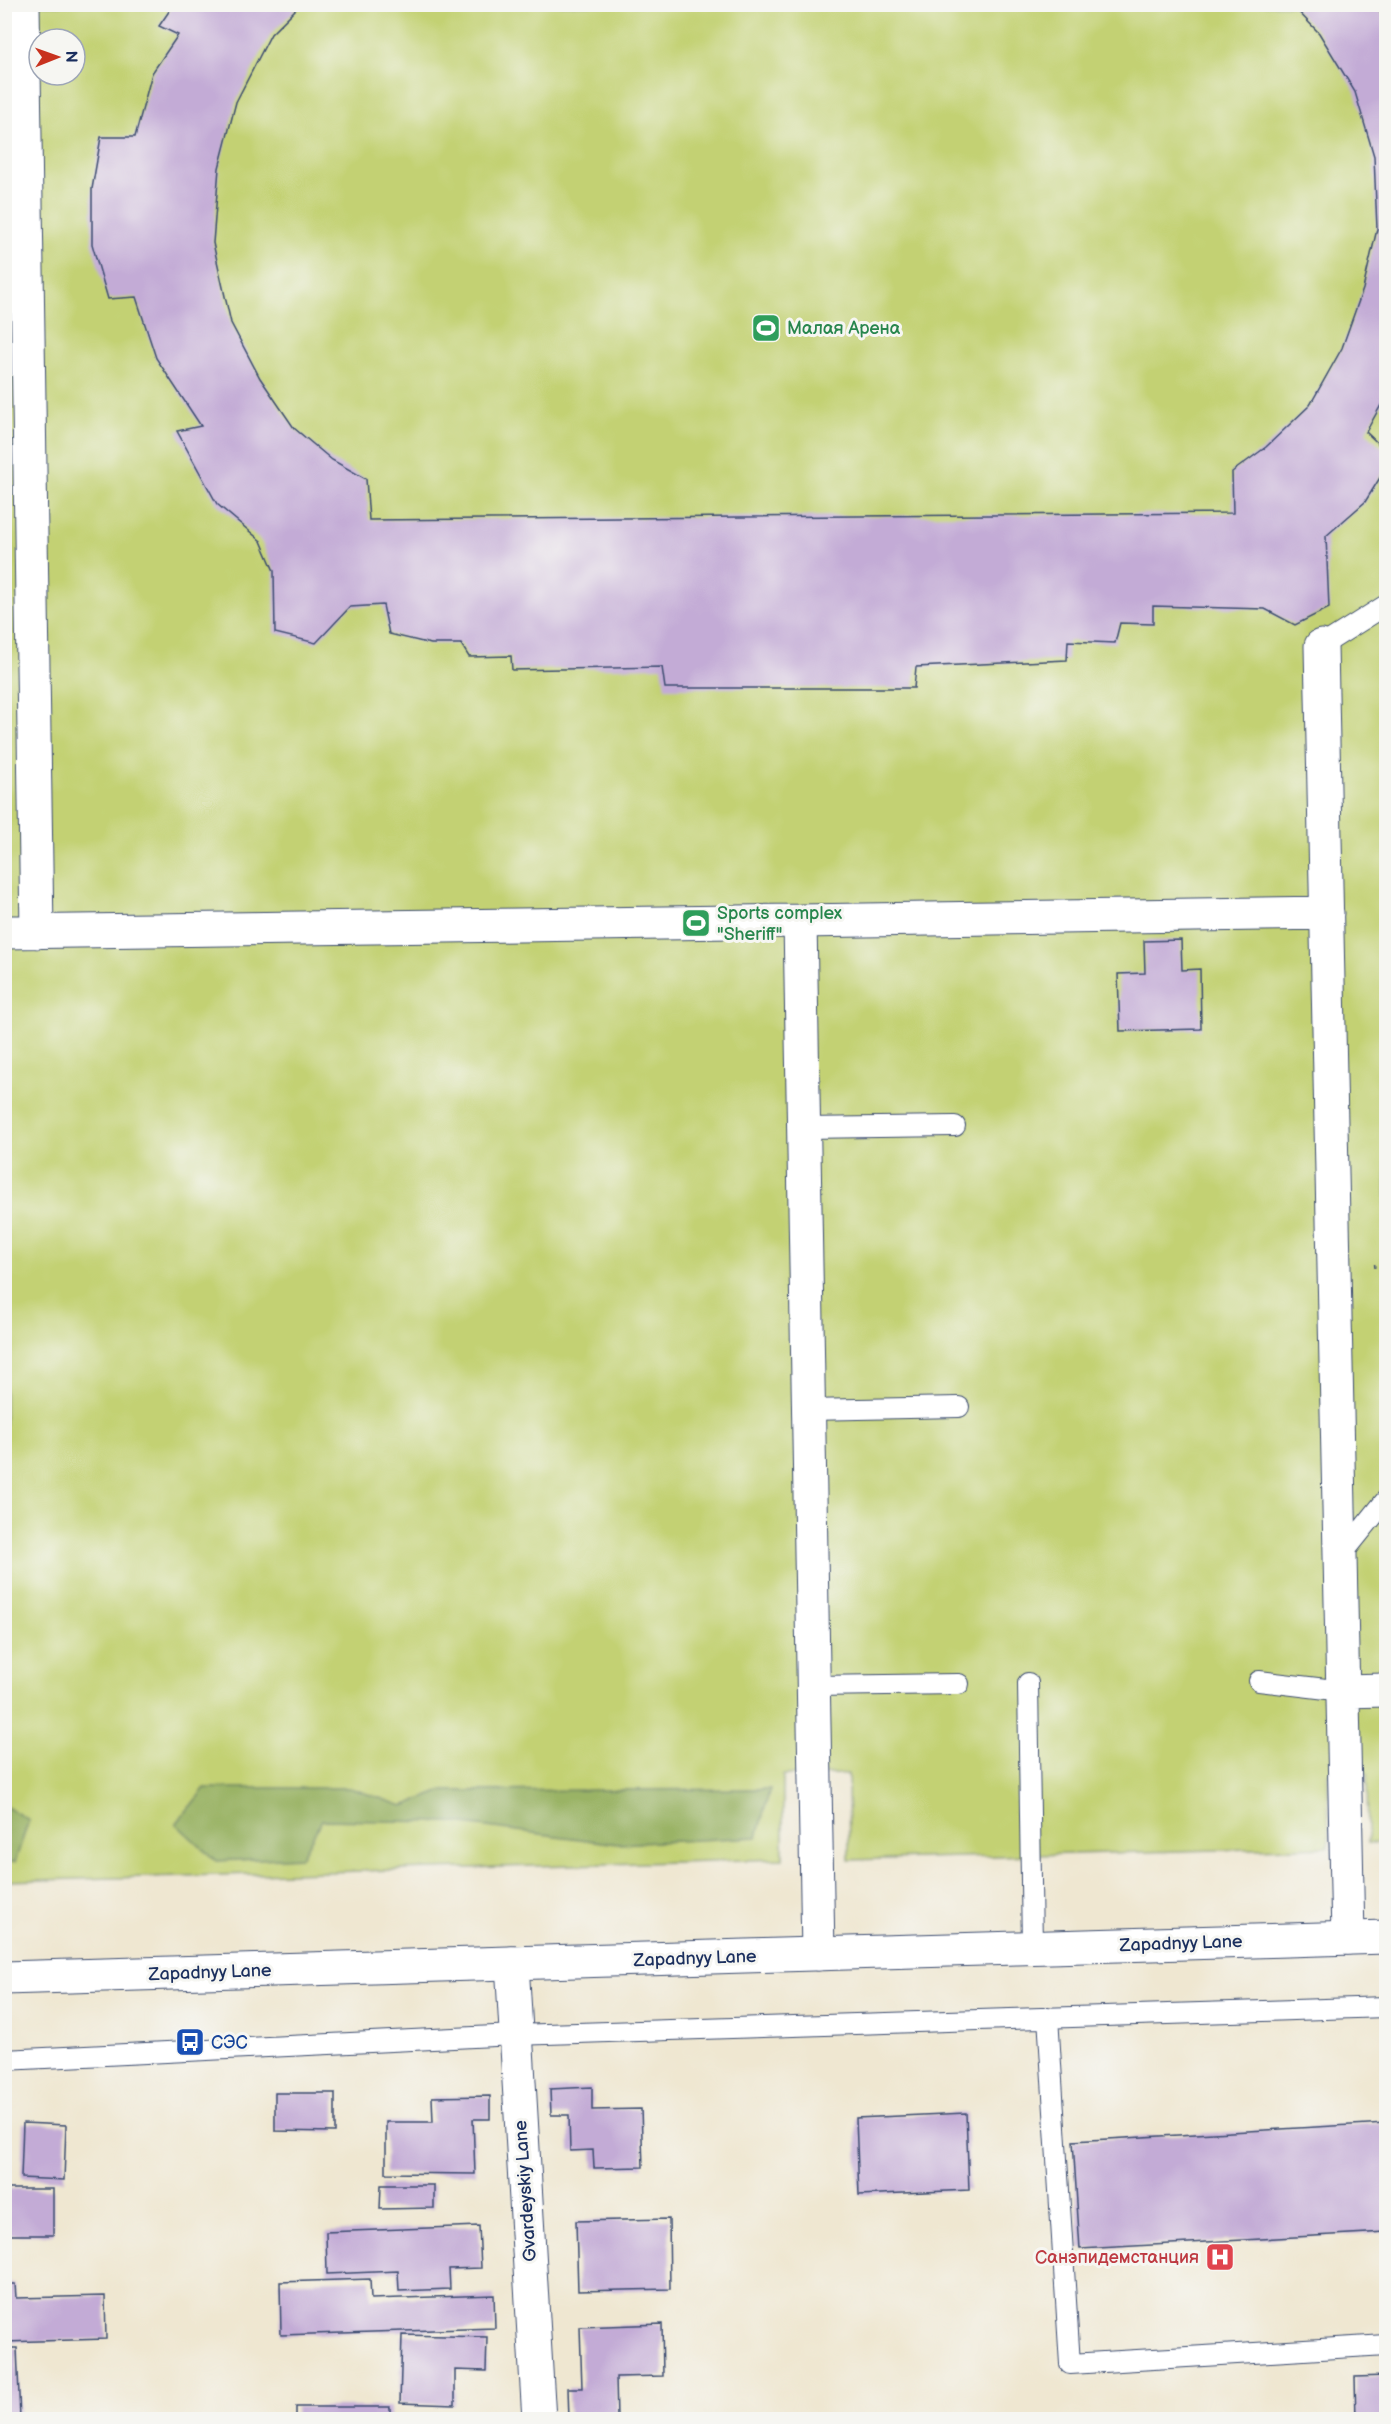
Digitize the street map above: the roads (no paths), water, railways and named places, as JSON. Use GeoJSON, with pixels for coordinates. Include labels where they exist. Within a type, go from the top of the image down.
{"type":"FeatureCollection","features":[{"type":"Feature","properties":{"kind":"street"},"geometry":{"type":"LineString","coordinates":[[23,4],[37,932]]}},
{"type":"Feature","properties":{"kind":"street"},"geometry":{"type":"LineString","coordinates":[[1321,646],[1348,1938]]}},
{"type":"Feature","properties":{"kind":"street"},"geometry":{"type":"LineString","coordinates":[[4,932],[1327,913]]}},
{"type":"Feature","properties":{"kind":"street"},"geometry":{"type":"LineString","coordinates":[[800,921],[818,1954]]}},
{"type":"Feature","properties":{"kind":"street"},"geometry":{"type":"LineString","coordinates":[[1343,1690],[1386,1690]]}},
{"type":"Feature","properties":{"kind":"street","name":"Zapadnyy Lane"},"geometry":{"type":"LineString","coordinates":[[4,1978],[1386,1937]]}},
{"type":"Feature","properties":{"kind":"street","name":"Gvardeyskiy Lane"},"geometry":{"type":"LineString","coordinates":[[512,1963],[539,2420]]}},
{"type":"Feature","properties":{"kind":"lane"},"geometry":{"type":"LineString","coordinates":[[1321,646],[1386,605]]}},
{"type":"Feature","properties":{"kind":"lane"},"geometry":{"type":"LineString","coordinates":[[803,1128],[955,1125]]}},
{"type":"Feature","properties":{"kind":"lane"},"geometry":{"type":"LineString","coordinates":[[808,1410],[959,1407]]}},
{"type":"Feature","properties":{"kind":"lane"},"geometry":{"type":"LineString","coordinates":[[1340,1557],[1386,1500]]}},
{"type":"Feature","properties":{"kind":"lane"},"geometry":{"type":"LineString","coordinates":[[1259,1681],[1343,1690]]}},
{"type":"Feature","properties":{"kind":"lane"},"geometry":{"type":"LineString","coordinates":[[1028,1683],[1032,1947]]}},
{"type":"Feature","properties":{"kind":"lane"},"geometry":{"type":"LineString","coordinates":[[813,1686],[959,1684]]}},
{"type":"Feature","properties":{"kind":"lane"},"geometry":{"type":"LineString","coordinates":[[4,2060],[515,2036],[1386,2007]]}},
{"type":"Feature","properties":{"kind":"lane"},"geometry":{"type":"LineString","coordinates":[[1048,2017],[1070,2364],[1386,2345]]}},
{"type":"Feature","properties":{"kind":"place","name":"Малая Арена"},"geometry":{"type":"Point","coordinates":[766,328]}},
{"type":"Feature","properties":{"kind":"place","name":"Sports complex \"Sheriff\""},"geometry":{"type":"Point","coordinates":[696,923]}},
{"type":"Feature","properties":{"kind":"place","name":"СЭС"},"geometry":{"type":"Point","coordinates":[190,2042]}},
{"type":"Feature","properties":{"kind":"place","name":"Санэпидемстанция"},"geometry":{"type":"Point","coordinates":[1220,2257]}}]}
